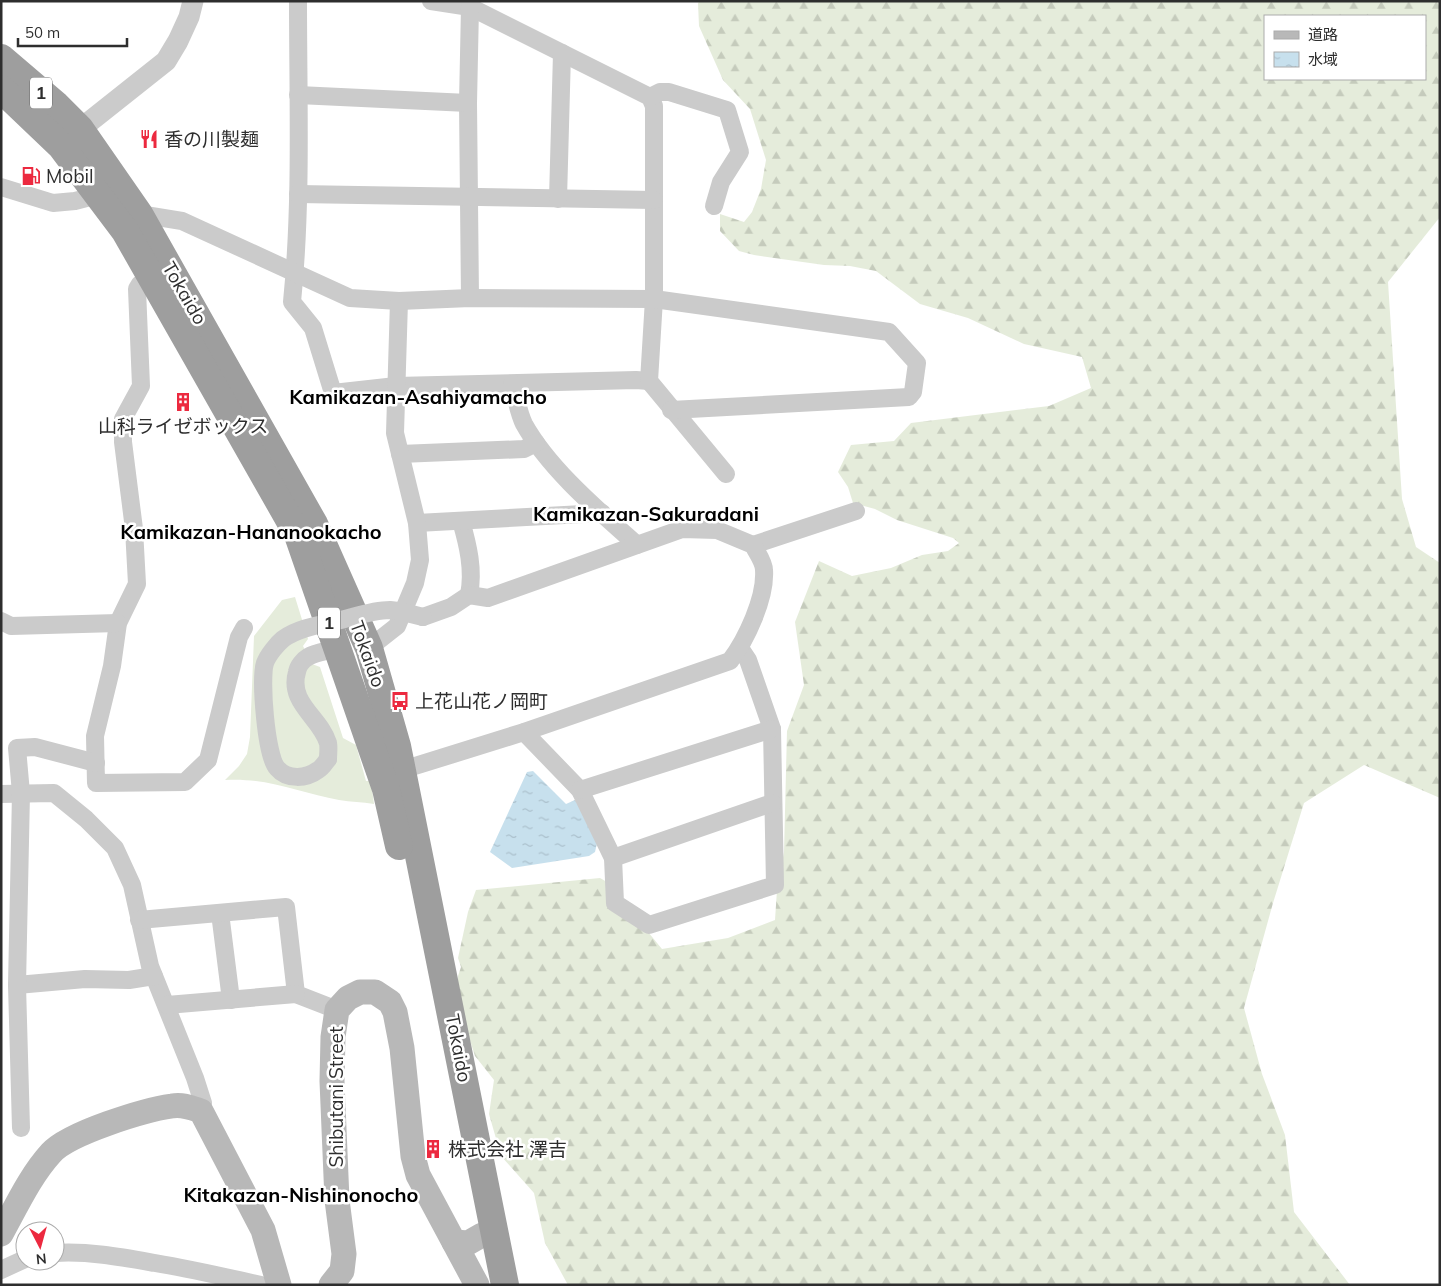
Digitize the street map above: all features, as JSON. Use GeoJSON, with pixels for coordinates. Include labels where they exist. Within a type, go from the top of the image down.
{"type":"FeatureCollection","features":[{"type":"Feature","properties":{"kind":"highway","name":"Tokaido"},"geometry":{"type":"LineString","coordinates":[[1,58],[56,105],[98,195],[125,232],[298,535],[386,789],[423,952],[492,1285]]}},
{"type":"Feature","properties":{"kind":"highway","name":"Tokaido"},"geometry":{"type":"LineString","coordinates":[[1,89],[70,137],[139,214],[314,524],[369,648],[398,746],[505,1285]]}},
{"type":"Feature","properties":{"kind":"main road","name":"Shibutani Street"},"geometry":{"type":"LineString","coordinates":[[331,1285],[342,1271],[344,1254],[337,1200],[332,1081],[333,1038],[337,1010],[348,998],[360,992],[375,992],[390,1002],[395,1012],[402,1048],[413,1156],[418,1175],[477,1285]]}},
{"type":"Feature","properties":{"kind":"main road"},"geometry":{"type":"LineString","coordinates":[[1,1234],[34,1175],[52,1152],[66,1142],[101,1126],[172,1106],[187,1106],[202,1111],[263,1230],[280,1285]]}},
{"type":"Feature","properties":{"kind":"main road"},"geometry":{"type":"LineString","coordinates":[[454,1242],[468,1243],[482,1235]]}},
{"type":"Feature","properties":{"kind":"street"},"geometry":{"type":"LineString","coordinates":[[70,137],[166,61],[178,41],[189,16],[193,1]]}},
{"type":"Feature","properties":{"kind":"street"},"geometry":{"type":"LineString","coordinates":[[298,1],[298,194],[292,302],[313,328],[333,393],[396,386],[649,381]]}},
{"type":"Feature","properties":{"kind":"street"},"geometry":{"type":"LineString","coordinates":[[430,1],[470,7],[650,97],[654,106],[654,299],[649,381],[726,474]]}},
{"type":"Feature","properties":{"kind":"street"},"geometry":{"type":"LineString","coordinates":[[470,7],[468,104],[470,298]]}},
{"type":"Feature","properties":{"kind":"street"},"geometry":{"type":"LineString","coordinates":[[558,199],[562,53]]}},
{"type":"Feature","properties":{"kind":"street"},"geometry":{"type":"LineString","coordinates":[[650,97],[660,92],[669,92],[727,110],[740,152],[721,182],[714,206]]}},
{"type":"Feature","properties":{"kind":"street"},"geometry":{"type":"LineString","coordinates":[[298,95],[468,104]]}},
{"type":"Feature","properties":{"kind":"street"},"geometry":{"type":"LineString","coordinates":[[1,187],[53,203],[75,201],[98,195]]}},
{"type":"Feature","properties":{"kind":"street"},"geometry":{"type":"LineString","coordinates":[[298,194],[654,200]]}},
{"type":"Feature","properties":{"kind":"street"},"geometry":{"type":"LineString","coordinates":[[139,214],[182,221],[350,298],[400,301],[470,298],[654,299],[889,332],[917,363],[913,392],[909,396],[672,410]]}},
{"type":"Feature","properties":{"kind":"street"},"geometry":{"type":"LineString","coordinates":[[152,278],[140,284],[136,289],[140,386],[123,419],[123,442],[134,529],[137,584],[118,623],[112,666],[95,736],[96,782],[185,782],[208,760],[239,637],[244,628]]}},
{"type":"Feature","properties":{"kind":"street"},"geometry":{"type":"LineString","coordinates":[[369,648],[397,626],[413,589],[420,560],[417,523],[395,433],[400,301]]}},
{"type":"Feature","properties":{"kind":"street"},"geometry":{"type":"LineString","coordinates":[[512,384],[523,422],[536,443],[557,468],[602,513],[638,545]]}},
{"type":"Feature","properties":{"kind":"street"},"geometry":{"type":"LineString","coordinates":[[400,454],[524,449],[536,443]]}},
{"type":"Feature","properties":{"kind":"street"},"geometry":{"type":"LineString","coordinates":[[469,595],[488,598],[682,529],[717,530],[753,545],[856,512]]}},
{"type":"Feature","properties":{"kind":"street"},"geometry":{"type":"LineString","coordinates":[[417,523],[602,513]]}},
{"type":"Feature","properties":{"kind":"street"},"geometry":{"type":"LineString","coordinates":[[338,648],[308,657],[298,667],[295,690],[302,704],[321,728],[328,744],[328,759],[320,770],[308,776],[296,778],[277,768],[271,758],[263,695],[263,674],[266,662],[273,651],[282,640],[294,633],[372,612],[389,610],[423,617],[452,607],[469,595],[472,582],[462,521]]}},
{"type":"Feature","properties":{"kind":"street"},"geometry":{"type":"LineString","coordinates":[[402,770],[524,732],[730,662],[740,648],[763,594],[764,568],[753,545]]}},
{"type":"Feature","properties":{"kind":"street"},"geometry":{"type":"LineString","coordinates":[[1,620],[11,626],[118,623]]}},
{"type":"Feature","properties":{"kind":"street"},"geometry":{"type":"LineString","coordinates":[[524,732],[580,790],[613,858],[615,903],[648,924],[775,885],[772,729],[748,660],[740,648]]}},
{"type":"Feature","properties":{"kind":"street"},"geometry":{"type":"LineString","coordinates":[[580,790],[772,729]]}},
{"type":"Feature","properties":{"kind":"street"},"geometry":{"type":"LineString","coordinates":[[21,1128],[17,985],[21,793],[18,748],[35,747],[96,763]]}},
{"type":"Feature","properties":{"kind":"street"},"geometry":{"type":"LineString","coordinates":[[1,794],[54,793],[86,818],[115,848],[132,885],[154,976],[167,1005],[203,1103],[202,1111]]}},
{"type":"Feature","properties":{"kind":"street"},"geometry":{"type":"LineString","coordinates":[[613,858],[772,803]]}},
{"type":"Feature","properties":{"kind":"street"},"geometry":{"type":"LineString","coordinates":[[139,920],[286,908],[296,994]]}},
{"type":"Feature","properties":{"kind":"street"},"geometry":{"type":"LineString","coordinates":[[220,913],[231,1000]]}},
{"type":"Feature","properties":{"kind":"street"},"geometry":{"type":"LineString","coordinates":[[17,985],[85,979],[129,980],[154,976]]}},
{"type":"Feature","properties":{"kind":"street"},"geometry":{"type":"LineString","coordinates":[[167,1005],[296,994],[337,1010]]}},
{"type":"Feature","properties":{"kind":"street"},"geometry":{"type":"LineString","coordinates":[[65,1253],[110,1255],[208,1272],[261,1285]]}},
{"type":"Feature","properties":{"kind":"street"},"geometry":{"type":"LineString","coordinates":[[1,1270],[15,1264]]}},
{"type":"Feature","properties":{"kind":"green space"},"geometry":{"type":"Polygon","coordinates":[[[700,1],[1440,1],[1440,217],[1388,282],[1402,499],[1416,547],[1440,563],[1440,798],[1364,765],[1304,803],[1273,903],[1244,1008],[1262,1074],[1285,1135],[1294,1212],[1350,1285],[568,1285],[545,1243],[534,1193],[501,1156],[489,1114],[494,1080],[475,1056],[458,1003],[458,976],[461,967],[458,958],[468,912],[476,890],[600,878],[607,882],[662,949],[728,938],[775,920],[777,890],[784,852],[787,731],[804,685],[795,622],[819,561],[852,576],[891,568],[922,555],[948,551],[959,543],[953,538],[897,520],[875,509],[853,503],[848,487],[838,472],[851,445],[894,441],[911,423],[1049,406],[1091,388],[1082,357],[1024,344],[968,318],[920,304],[876,271],[850,266],[824,265],[754,255],[739,251],[720,231],[720,214],[744,222],[752,212],[761,189],[766,160],[750,109],[723,80],[699,26],[698,3],[700,1]]]}},
{"type":"Feature","properties":{"kind":"green space"},"geometry":{"type":"Polygon","coordinates":[[[295,597],[308,639],[303,646],[312,664],[320,667],[343,738],[356,745],[366,781],[371,781],[374,804],[339,800],[269,783],[225,780],[239,766],[247,754],[250,737],[254,636],[282,600],[295,597]]]}},
{"type":"Feature","properties":{"kind":"water"},"geometry":{"type":"Polygon","coordinates":[[[533,771],[566,804],[575,800],[598,839],[595,852],[589,856],[512,868],[490,852],[527,772],[533,771]]]}},
{"type":"Feature","properties":{"kind":"place","name":"香の川製麺"},"geometry":{"type":"Point","coordinates":[149,139]}},
{"type":"Feature","properties":{"kind":"place","name":"Mobil"},"geometry":{"type":"Point","coordinates":[31,176]}},
{"type":"Feature","properties":{"kind":"place","name":"山科ライゼボックス"},"geometry":{"type":"Point","coordinates":[183,402]}},
{"type":"Feature","properties":{"kind":"place","name":"上花山花ノ岡町"},"geometry":{"type":"Point","coordinates":[400,701]}},
{"type":"Feature","properties":{"kind":"place","name":"株式会社 澤吉"},"geometry":{"type":"Point","coordinates":[433,1149]}},
{"type":"Feature","properties":{"kind":"district","name":"Kamikazan-Asahiyamacho"},"geometry":{"type":"Point","coordinates":[418,397]}},
{"type":"Feature","properties":{"kind":"district","name":"Kamikazan-Sakuradani"},"geometry":{"type":"Point","coordinates":[646,514]}},
{"type":"Feature","properties":{"kind":"district","name":"Kamikazan-Hananookacho"},"geometry":{"type":"Point","coordinates":[251,532]}},
{"type":"Feature","properties":{"kind":"district","name":"Kitakazan-Nishinonocho"},"geometry":{"type":"Point","coordinates":[301,1195]}}]}
